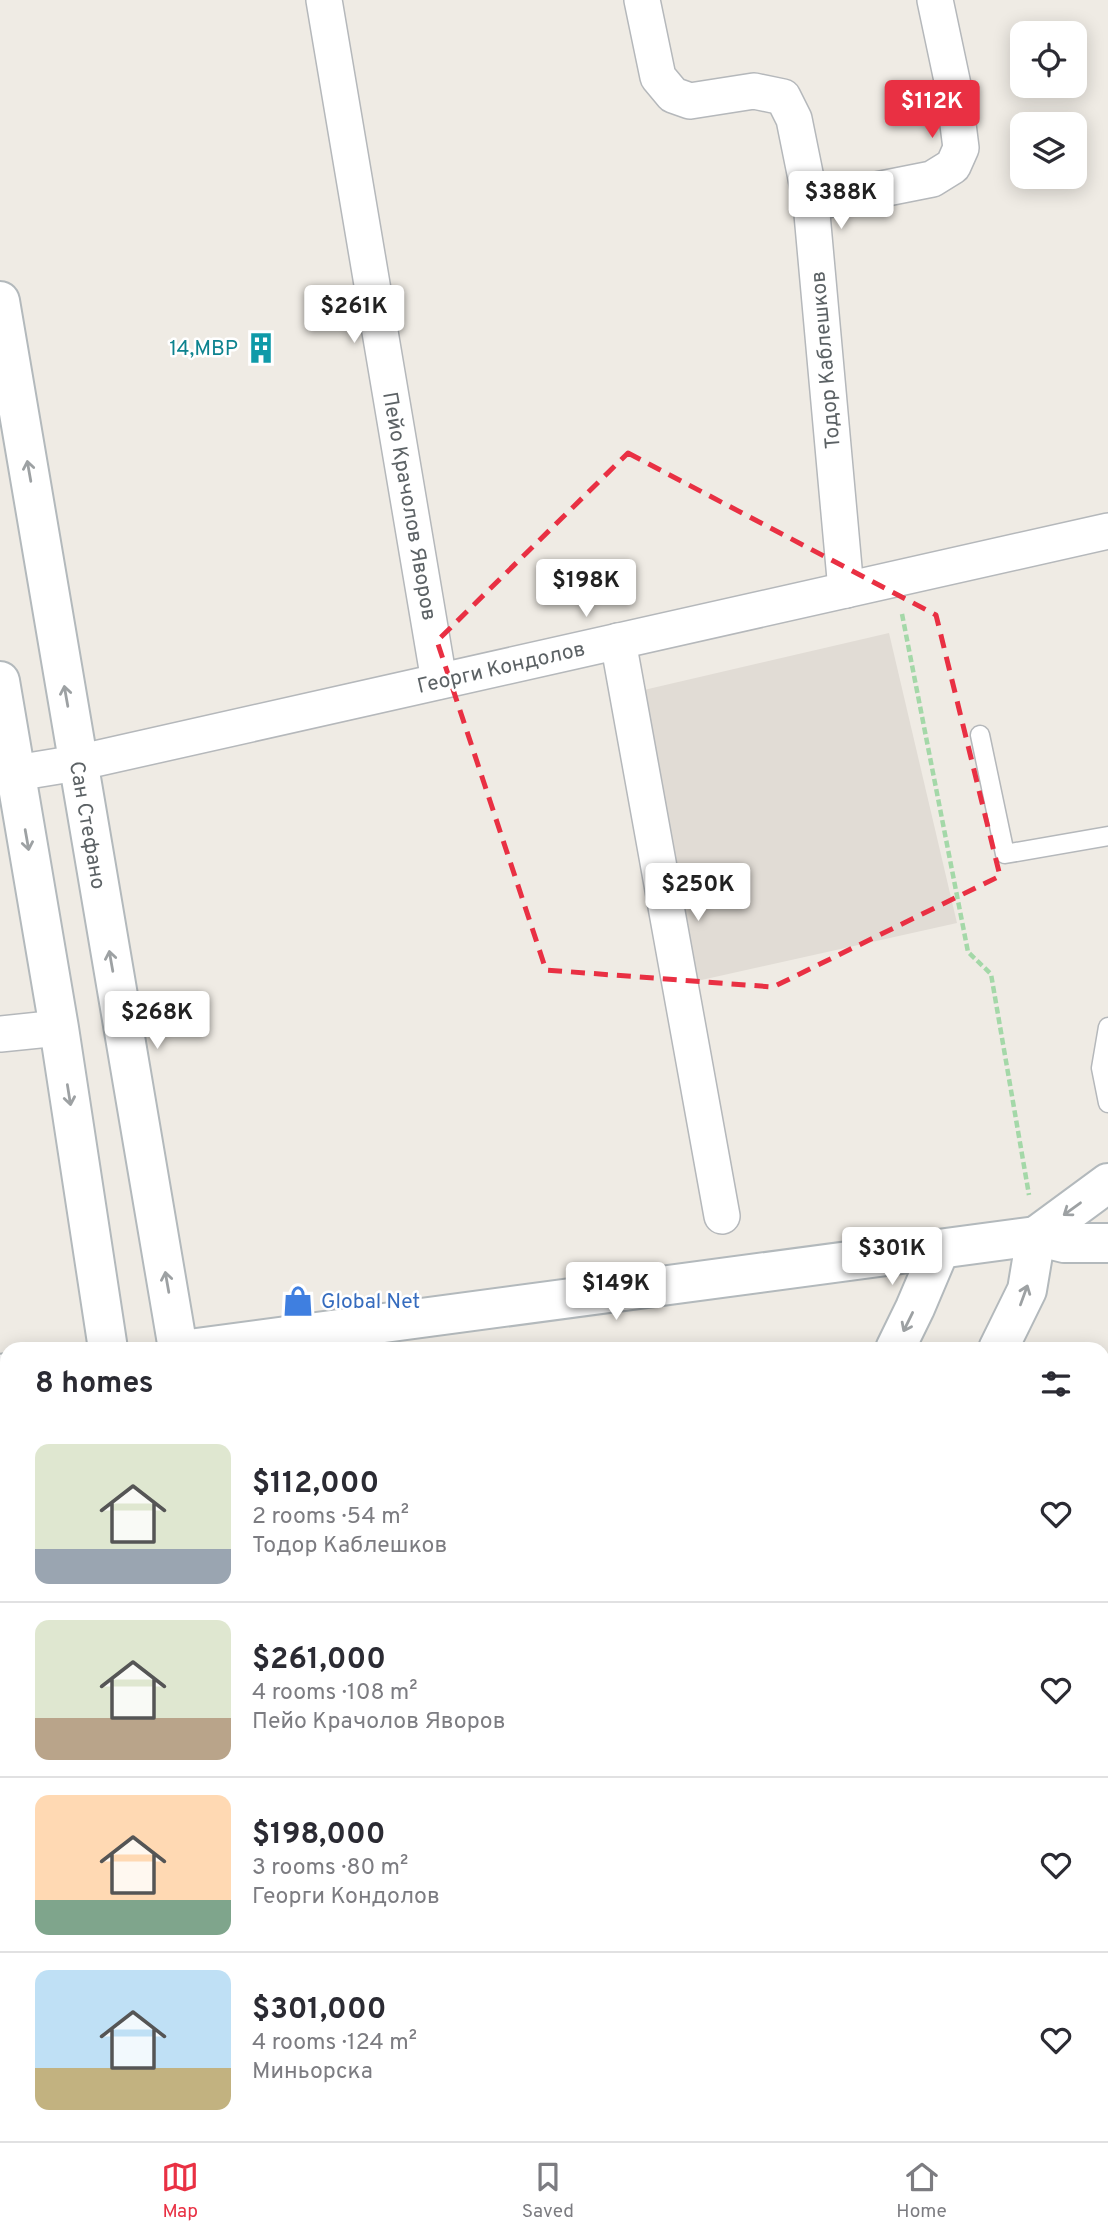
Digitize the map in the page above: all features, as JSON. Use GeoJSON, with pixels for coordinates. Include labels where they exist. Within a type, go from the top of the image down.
{"type":"FeatureCollection","features":[{"type":"Feature","properties":{"kind":"main road","name":"Сан Стефано"},"geometry":{"type":"LineString","coordinates":[[0,301],[177,1342]]}},
{"type":"Feature","properties":{"kind":"main road"},"geometry":{"type":"LineString","coordinates":[[0,681],[59,1028],[107,1342]]}},
{"type":"Feature","properties":{"kind":"main road"},"geometry":{"type":"LineString","coordinates":[[1001,1342],[1027,1290],[1036,1236],[1108,1183]]}},
{"type":"Feature","properties":{"kind":"main road"},"geometry":{"type":"LineString","coordinates":[[242,1342],[1036,1236],[1064,1242],[1108,1243]]}},
{"type":"Feature","properties":{"kind":"main road"},"geometry":{"type":"LineString","coordinates":[[898,1342],[940,1249]]}},
{"type":"Feature","properties":{"kind":"street","name":"Пейо Крачолов Яворов"},"geometry":{"type":"LineString","coordinates":[[324,0],[439,681]]}},
{"type":"Feature","properties":{"kind":"street","name":"Тодор Каблешков"},"geometry":{"type":"LineString","coordinates":[[642,0],[658,77],[673,95],[690,101],[754,91],[783,97],[794,119],[811,203],[846,590]]}},
{"type":"Feature","properties":{"kind":"street"},"geometry":{"type":"LineString","coordinates":[[811,203],[932,179],[953,166],[961,148],[953,85],[935,0]]}},
{"type":"Feature","properties":{"kind":"street","name":"Георги Кондолов"},"geometry":{"type":"LineString","coordinates":[[16,773],[77,763],[1108,531]]}},
{"type":"Feature","properties":{"kind":"street"},"geometry":{"type":"LineString","coordinates":[[618,641],[722,1216]]}},
{"type":"Feature","properties":{"kind":"street"},"geometry":{"type":"LineString","coordinates":[[0,1034],[59,1028]]}},
{"type":"Feature","properties":{"kind":"lane"},"geometry":{"type":"LineString","coordinates":[[980,735],[1005,854],[1108,836]]}},
{"type":"Feature","properties":{"kind":"lane"},"geometry":{"type":"LineString","coordinates":[[1108,1027],[1101,1068],[1108,1103]]}},
{"type":"Feature","properties":{"kind":"path"},"geometry":{"type":"LineString","coordinates":[[895,579],[968,952],[991,974],[1036,1236]]}},
{"type":"Feature","properties":{"kind":"highlighted area"},"geometry":{"type":"Polygon","coordinates":[[[628,453],[936,615],[1000,876],[773,987],[546,970],[437,641],[628,453]]]}},
{"type":"Feature","properties":{"kind":"shaded area"},"geometry":{"type":"Polygon","coordinates":[[[889,633],[957,923],[697,981],[631,693],[889,633]]]}},
{"type":"Feature","properties":{"kind":"place","name":"14,МВР"},"geometry":{"type":"Point","coordinates":[261,348]}},
{"type":"Feature","properties":{"kind":"place","name":"Global Net"},"geometry":{"type":"Point","coordinates":[298,1301]}}]}
